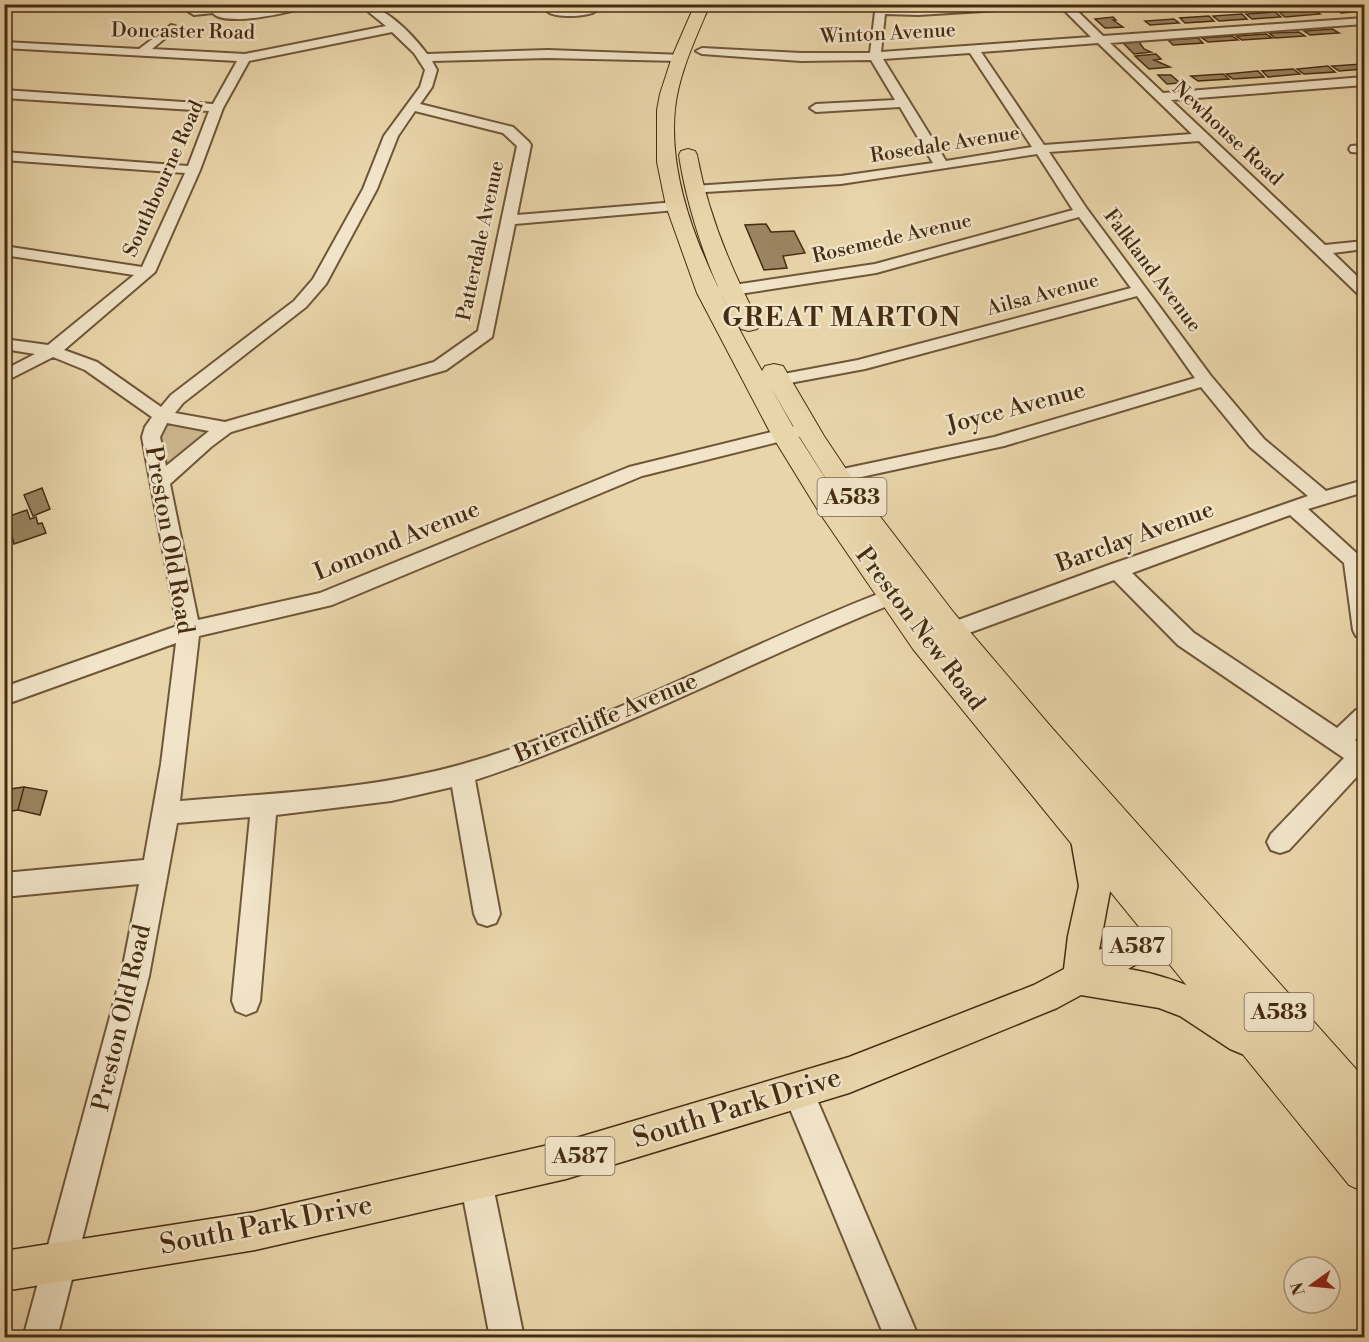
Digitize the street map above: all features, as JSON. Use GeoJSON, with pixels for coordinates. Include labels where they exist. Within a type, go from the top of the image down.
{"type":"FeatureCollection","features":[{"type":"Feature","properties":{"kind":"highway","name":"Preston New Road"},"geometry":{"type":"LineString","coordinates":[[703,4],[691,54],[685,124],[688,161],[685,198],[720,292],[796,431],[829,506],[890,597],[924,641],[1085,834],[1180,922],[1365,1109]]}},
{"type":"Feature","properties":{"kind":"highway","name":"Preston New Road"},"geometry":{"type":"LineString","coordinates":[[691,54],[722,4]]}},
{"type":"Feature","properties":{"kind":"highway","name":"Preston New Road"},"geometry":{"type":"LineString","coordinates":[[720,292],[779,380],[796,431],[838,476],[869,522],[952,630],[1074,777],[1180,922],[1269,1056],[1365,1170]]}},
{"type":"Feature","properties":{"kind":"main road","name":"A583"},"geometry":{"type":"LineString","coordinates":[[1085,834],[1095,886],[1084,936],[1080,979],[1139,986],[1182,999],[1201,1009],[1269,1056]]}},
{"type":"Feature","properties":{"kind":"main road","name":"South Park Drive"},"geometry":{"type":"LineString","coordinates":[[4,1271],[255,1231],[566,1160],[798,1092],[860,1070],[1023,1005],[1080,979],[1180,922]]}},
{"type":"Feature","properties":{"kind":"street"},"geometry":{"type":"LineString","coordinates":[[364,4],[426,58]]}},
{"type":"Feature","properties":{"kind":"street"},"geometry":{"type":"LineString","coordinates":[[554,4],[554,12],[591,11]]}},
{"type":"Feature","properties":{"kind":"street","name":"Newhouse Road"},"geometry":{"type":"LineString","coordinates":[[1063,4],[1365,291]]}},
{"type":"Feature","properties":{"kind":"street"},"geometry":{"type":"LineString","coordinates":[[942,166],[875,56],[880,8],[918,12],[1016,6]]}},
{"type":"Feature","properties":{"kind":"street"},"geometry":{"type":"LineString","coordinates":[[194,12],[216,9],[220,15],[261,15],[307,7]]}},
{"type":"Feature","properties":{"kind":"street","name":"Winton Avenue"},"geometry":{"type":"LineString","coordinates":[[426,58],[548,54],[875,56],[1365,21]]}},
{"type":"Feature","properties":{"kind":"street"},"geometry":{"type":"LineString","coordinates":[[142,52],[171,28]]}},
{"type":"Feature","properties":{"kind":"street","name":"Doncaster Road"},"geometry":{"type":"LineString","coordinates":[[4,45],[245,58],[394,28]]}},
{"type":"Feature","properties":{"kind":"street","name":"Falkland Avenue"},"geometry":{"type":"LineString","coordinates":[[973,49],[1082,212],[1205,380],[1257,443],[1322,498]]}},
{"type":"Feature","properties":{"kind":"street","name":"Southbourne Road"},"geometry":{"type":"LineString","coordinates":[[4,377],[52,351],[147,272],[218,108],[245,58]]}},
{"type":"Feature","properties":{"kind":"street","name":"Preston Old Road"},"geometry":{"type":"LineString","coordinates":[[40,1338],[135,976],[166,813],[189,630],[151,437],[162,416],[177,399],[300,304],[320,281],[370,189],[391,136],[431,76],[426,58]]}},
{"type":"Feature","properties":{"kind":"street"},"geometry":{"type":"LineString","coordinates":[[1160,97],[1365,81]]}},
{"type":"Feature","properties":{"kind":"street"},"geometry":{"type":"LineString","coordinates":[[4,94],[218,108]]}},
{"type":"Feature","properties":{"kind":"street"},"geometry":{"type":"LineString","coordinates":[[816,108],[905,103]]}},
{"type":"Feature","properties":{"kind":"street","name":"Patterdale Avenue"},"geometry":{"type":"LineString","coordinates":[[160,482],[204,443],[225,428],[440,366],[486,333],[524,145],[508,130],[412,106]]}},
{"type":"Feature","properties":{"kind":"street","name":"Rosedale Avenue"},"geometry":{"type":"LineString","coordinates":[[509,220],[841,180],[1055,147],[1202,137]]}},
{"type":"Feature","properties":{"kind":"street"},"geometry":{"type":"LineString","coordinates":[[4,156],[193,170]]}},
{"type":"Feature","properties":{"kind":"street","name":"Rosemede Avenue"},"geometry":{"type":"LineString","coordinates":[[720,292],[896,264],[1082,212]]}},
{"type":"Feature","properties":{"kind":"street"},"geometry":{"type":"LineString","coordinates":[[1321,250],[1365,245]]}},
{"type":"Feature","properties":{"kind":"street"},"geometry":{"type":"LineString","coordinates":[[4,250],[147,272]]}},
{"type":"Feature","properties":{"kind":"street","name":"Ailsa Avenue"},"geometry":{"type":"LineString","coordinates":[[779,380],[859,365],[1141,290]]}},
{"type":"Feature","properties":{"kind":"street"},"geometry":{"type":"LineString","coordinates":[[4,344],[52,351],[91,366],[162,416]]}},
{"type":"Feature","properties":{"kind":"street","name":"Joyce Avenue"},"geometry":{"type":"LineString","coordinates":[[838,476],[997,442],[1205,380]]}},
{"type":"Feature","properties":{"kind":"street","name":"Patterdale Avenue"},"geometry":{"type":"LineString","coordinates":[[162,416],[225,428]]}},
{"type":"Feature","properties":{"kind":"street","name":"Lomond Avenue"},"geometry":{"type":"LineString","coordinates":[[4,696],[189,630],[324,600],[636,471],[796,431]]}},
{"type":"Feature","properties":{"kind":"street","name":"Barclay Avenue"},"geometry":{"type":"LineString","coordinates":[[924,641],[1293,507],[1365,486]]}},
{"type":"Feature","properties":{"kind":"street"},"geometry":{"type":"LineString","coordinates":[[1293,507],[1354,560],[1365,630]]}},
{"type":"Feature","properties":{"kind":"street"},"geometry":{"type":"LineString","coordinates":[[1116,570],[1186,639],[1362,758],[1280,842]]}},
{"type":"Feature","properties":{"kind":"street","name":"Briercliffe Avenue"},"geometry":{"type":"LineString","coordinates":[[166,813],[397,790],[462,774],[564,741],[824,621],[890,597]]}},
{"type":"Feature","properties":{"kind":"street"},"geometry":{"type":"LineString","coordinates":[[1338,742],[1365,717]]}},
{"type":"Feature","properties":{"kind":"street"},"geometry":{"type":"LineString","coordinates":[[462,774],[487,914]]}},
{"type":"Feature","properties":{"kind":"street"},"geometry":{"type":"LineString","coordinates":[[246,1001],[264,804]]}},
{"type":"Feature","properties":{"kind":"street"},"geometry":{"type":"LineString","coordinates":[[4,885],[154,871]]}},
{"type":"Feature","properties":{"kind":"street"},"geometry":{"type":"LineString","coordinates":[[798,1092],[902,1338]]}},
{"type":"Feature","properties":{"kind":"street"},"geometry":{"type":"LineString","coordinates":[[476,1181],[507,1338]]}},
{"type":"Feature","properties":{"kind":"shaded area"},"geometry":{"type":"Polygon","coordinates":[[[164,423],[188,426],[209,433],[165,469],[160,459],[158,446],[164,423]]]}},
{"type":"Feature","properties":{"kind":"building"},"geometry":{"type":"Polygon","coordinates":[[[1330,4],[1342,4],[1353,12],[1341,13],[1330,4]]]}},
{"type":"Feature","properties":{"kind":"building"},"geometry":{"type":"Polygon","coordinates":[[[1314,10],[1320,14],[1285,17],[1279,12],[1314,10]]]}},
{"type":"Feature","properties":{"kind":"building"},"geometry":{"type":"Polygon","coordinates":[[[1275,12],[1281,17],[1252,19],[1246,14],[1275,12]]]}},
{"type":"Feature","properties":{"kind":"building"},"geometry":{"type":"Polygon","coordinates":[[[1242,14],[1247,19],[1219,21],[1213,16],[1242,14]]]}},
{"type":"Feature","properties":{"kind":"building"},"geometry":{"type":"Polygon","coordinates":[[[1209,16],[1214,21],[1185,23],[1180,18],[1209,16]]]}},
{"type":"Feature","properties":{"kind":"building"},"geometry":{"type":"Polygon","coordinates":[[[1113,17],[1116,20],[1113,20],[1123,27],[1105,28],[1095,19],[1113,17]]]}},
{"type":"Feature","properties":{"kind":"building"},"geometry":{"type":"Polygon","coordinates":[[[1174,19],[1179,23],[1150,25],[1145,21],[1174,19]]]}},
{"type":"Feature","properties":{"kind":"building"},"geometry":{"type":"Polygon","coordinates":[[[1332,29],[1339,33],[1310,35],[1304,31],[1332,29]]]}},
{"type":"Feature","properties":{"kind":"building"},"geometry":{"type":"Polygon","coordinates":[[[1299,32],[1305,36],[1275,38],[1269,33],[1299,32]]]}},
{"type":"Feature","properties":{"kind":"building"},"geometry":{"type":"Polygon","coordinates":[[[1266,34],[1272,38],[1242,40],[1236,36],[1266,34]]]}},
{"type":"Feature","properties":{"kind":"building"},"geometry":{"type":"Polygon","coordinates":[[[1232,36],[1238,40],[1208,42],[1202,38],[1232,36]]]}},
{"type":"Feature","properties":{"kind":"building"},"geometry":{"type":"Polygon","coordinates":[[[1198,38],[1203,43],[1173,45],[1168,40],[1198,38]]]}},
{"type":"Feature","properties":{"kind":"building"},"geometry":{"type":"Polygon","coordinates":[[[1139,42],[1144,49],[1151,52],[1134,54],[1123,43],[1139,42]]]}},
{"type":"Feature","properties":{"kind":"building"},"geometry":{"type":"Polygon","coordinates":[[[1156,54],[1161,59],[1154,60],[1170,67],[1149,69],[1135,56],[1156,54]]]}},
{"type":"Feature","properties":{"kind":"building"},"geometry":{"type":"Polygon","coordinates":[[[1362,64],[1364,69],[1339,71],[1332,66],[1362,64]]]}},
{"type":"Feature","properties":{"kind":"building"},"geometry":{"type":"Polygon","coordinates":[[[1328,66],[1335,72],[1304,74],[1297,69],[1328,66]]]}},
{"type":"Feature","properties":{"kind":"building"},"geometry":{"type":"Polygon","coordinates":[[[1293,69],[1300,74],[1268,77],[1262,71],[1293,69]]]}},
{"type":"Feature","properties":{"kind":"building"},"geometry":{"type":"Polygon","coordinates":[[[1258,71],[1264,77],[1233,79],[1226,74],[1258,71]]]}},
{"type":"Feature","properties":{"kind":"building"},"geometry":{"type":"Polygon","coordinates":[[[1223,74],[1229,79],[1198,81],[1191,76],[1223,74]]]}},
{"type":"Feature","properties":{"kind":"building"},"geometry":{"type":"Polygon","coordinates":[[[1158,75],[1171,75],[1180,83],[1167,84],[1158,75]]]}},
{"type":"Feature","properties":{"kind":"building"},"geometry":{"type":"Polygon","coordinates":[[[766,224],[771,232],[794,231],[805,253],[783,256],[787,268],[764,270],[745,225],[766,224]]]}},
{"type":"Feature","properties":{"kind":"building"},"geometry":{"type":"Polygon","coordinates":[[[42,488],[50,509],[33,516],[24,495],[42,488]]]}},
{"type":"Feature","properties":{"kind":"building"},"geometry":{"type":"Polygon","coordinates":[[[27,510],[30,519],[36,517],[38,524],[42,523],[46,533],[14,544],[12,536],[6,538],[4,518],[27,510]]]}},
{"type":"Feature","properties":{"kind":"building"},"geometry":{"type":"Polygon","coordinates":[[[24,787],[47,791],[40,815],[18,810],[24,787]]]}},
{"type":"Feature","properties":{"kind":"building"},"geometry":{"type":"Polygon","coordinates":[[[24,787],[18,810],[4,812],[4,790],[24,787]]]}},
{"type":"Feature","properties":{"kind":"district","name":"GREAT MARTON"},"geometry":{"type":"Point","coordinates":[842,318]}}]}
